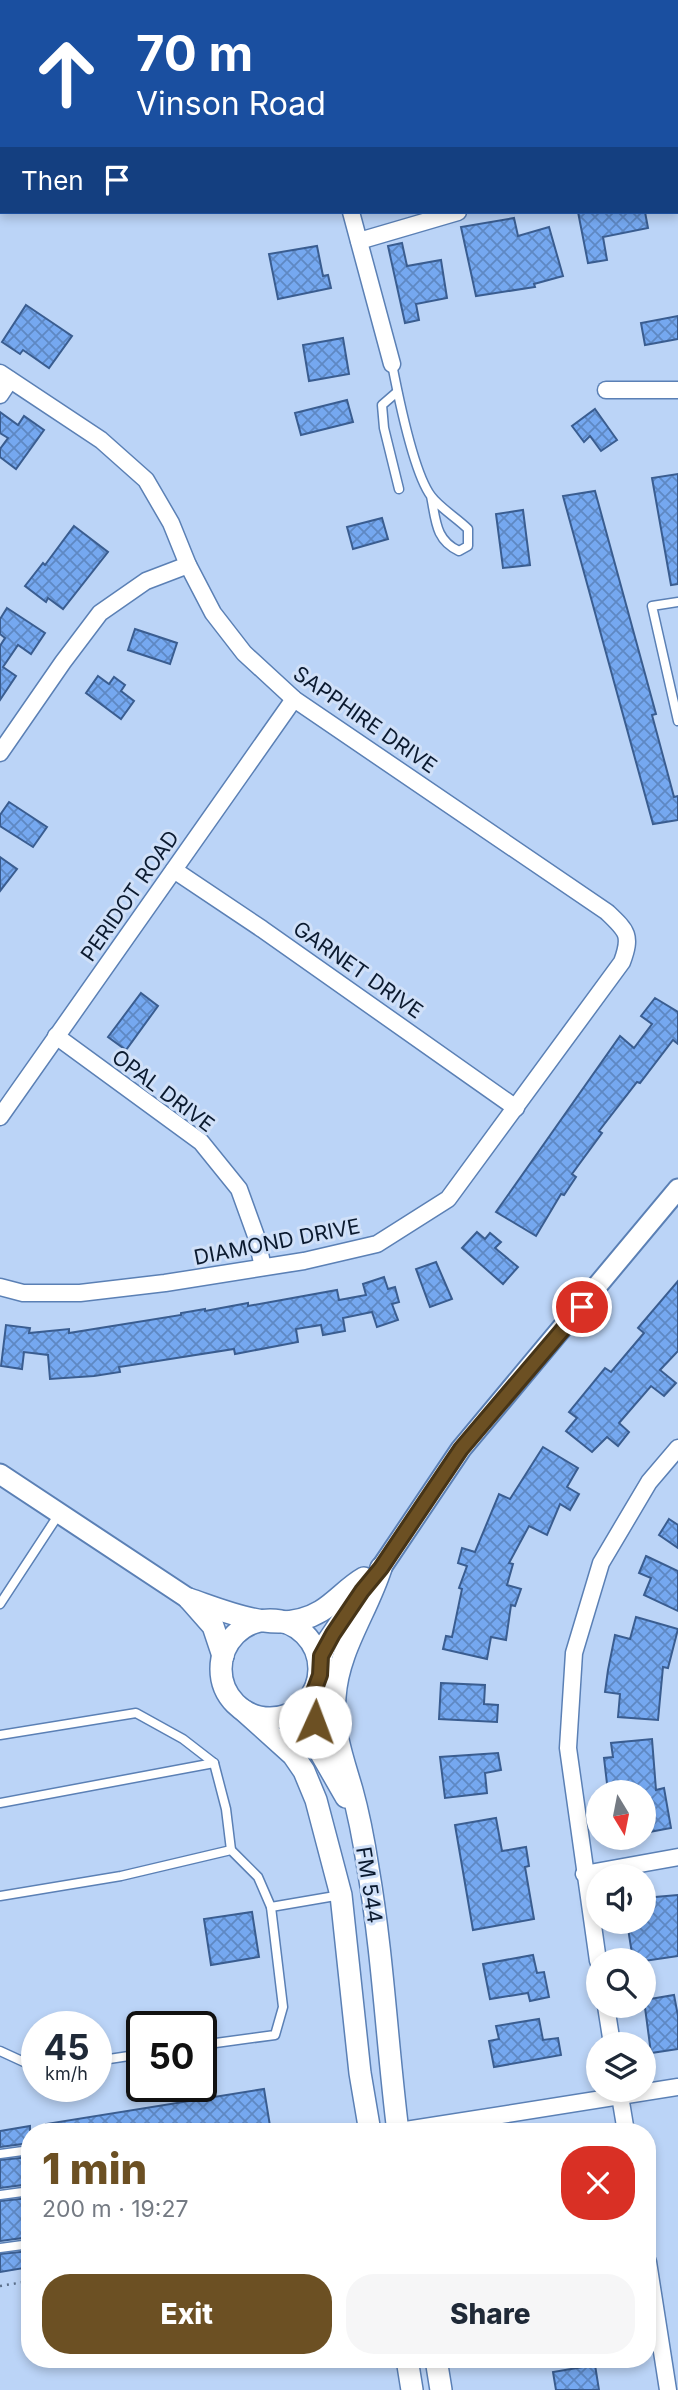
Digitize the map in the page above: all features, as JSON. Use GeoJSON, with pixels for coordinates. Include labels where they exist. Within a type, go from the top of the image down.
{"type":"FeatureCollection","features":[{"type":"Feature","properties":{"kind":"main road"},"geometry":{"type":"LineString","coordinates":[[289,1623],[308,1618],[323,1610],[356,1583],[381,1568]]}},
{"type":"Feature","properties":{"kind":"main road"},"geometry":{"type":"LineString","coordinates":[[258,1620],[237,1633],[230,1641],[223,1656],[222,1681],[232,1700],[243,1710],[258,1717],[279,1717],[299,1709],[313,1694],[326,1644],[381,1568]]}},
{"type":"Feature","properties":{"kind":"main road","name":"FM 544"},"geometry":{"type":"LineString","coordinates":[[381,1568],[373,1593],[341,1659],[335,1696],[335,1732],[368,1866],[381,1966],[395,2123]]}},
{"type":"Feature","properties":{"kind":"main road"},"geometry":{"type":"LineString","coordinates":[[189,1599],[235,1616],[289,1623],[311,1641],[316,1649],[320,1668]]}},
{"type":"Feature","properties":{"kind":"main road"},"geometry":{"type":"LineString","coordinates":[[189,1599],[213,1626],[223,1656]]}},
{"type":"Feature","properties":{"kind":"main road"},"geometry":{"type":"LineString","coordinates":[[313,1694],[319,1750],[358,1818]]}},
{"type":"Feature","properties":{"kind":"main road","name":"FM 544"},"geometry":{"type":"LineString","coordinates":[[243,1710],[282,1743],[304,1771],[316,1800],[341,1895],[360,2073],[368,2123]]}},
{"type":"Feature","properties":{"kind":"main road"},"geometry":{"type":"LineString","coordinates":[[408,2368],[412,2390]]}},
{"type":"Feature","properties":{"kind":"main road"},"geometry":{"type":"LineString","coordinates":[[437,2368],[441,2390]]}},
{"type":"Feature","properties":{"kind":"street"},"geometry":{"type":"LineString","coordinates":[[352,214],[392,364]]}},
{"type":"Feature","properties":{"kind":"street"},"geometry":{"type":"LineString","coordinates":[[359,241],[451,214]]}},
{"type":"Feature","properties":{"kind":"street"},"geometry":{"type":"LineString","coordinates":[[0,395],[5,376]]}},
{"type":"Feature","properties":{"kind":"street","name":"SAPPHIRE DRIVE"},"geometry":{"type":"LineString","coordinates":[[5,376],[101,440],[146,480],[171,523],[188,565],[213,614],[244,653],[294,699],[607,912]]}},
{"type":"Feature","properties":{"kind":"street"},"geometry":{"type":"LineString","coordinates":[[606,390],[678,390]]}},
{"type":"Feature","properties":{"kind":"street"},"geometry":{"type":"LineString","coordinates":[[0,753],[100,613],[146,581],[188,565]]}},
{"type":"Feature","properties":{"kind":"street","name":"PERIDOT ROAD"},"geometry":{"type":"LineString","coordinates":[[0,1117],[294,699]]}},
{"type":"Feature","properties":{"kind":"street","name":"GARNET DRIVE"},"geometry":{"type":"LineString","coordinates":[[174,870],[516,1108]]}},
{"type":"Feature","properties":{"kind":"street","name":"DIAMOND DRIVE"},"geometry":{"type":"LineString","coordinates":[[0,1287],[23,1293],[80,1293],[264,1268],[377,1244],[414,1223],[448,1199],[622,962],[629,944],[625,929],[607,912]]}},
{"type":"Feature","properties":{"kind":"street","name":"OPAL DRIVE"},"geometry":{"type":"LineString","coordinates":[[56,1036],[201,1142],[239,1189],[264,1268]]}},
{"type":"Feature","properties":{"kind":"street"},"geometry":{"type":"LineString","coordinates":[[381,1568],[461,1449],[678,1189]]}},
{"type":"Feature","properties":{"kind":"street"},"geometry":{"type":"LineString","coordinates":[[596,1948],[568,1748],[573,1653],[601,1563],[649,1482],[678,1448]]}},
{"type":"Feature","properties":{"kind":"street"},"geometry":{"type":"LineString","coordinates":[[0,1474],[189,1599]]}},
{"type":"Feature","properties":{"kind":"street"},"geometry":{"type":"LineString","coordinates":[[584,1874],[678,1857]]}},
{"type":"Feature","properties":{"kind":"street"},"geometry":{"type":"LineString","coordinates":[[656,2089],[678,2087]]}},
{"type":"Feature","properties":{"kind":"street"},"geometry":{"type":"LineString","coordinates":[[443,2123],[586,2099]]}},
{"type":"Feature","properties":{"kind":"street"},"geometry":{"type":"LineString","coordinates":[[621,2102],[625,2123]]}},
{"type":"Feature","properties":{"kind":"street"},"geometry":{"type":"LineString","coordinates":[[656,2313],[668,2390]]}},
{"type":"Feature","properties":{"kind":"lane"},"geometry":{"type":"LineString","coordinates":[[392,364],[397,392],[419,469],[431,496],[438,528],[446,545],[460,551],[468,546],[468,528],[431,496]]}},
{"type":"Feature","properties":{"kind":"lane"},"geometry":{"type":"LineString","coordinates":[[397,392],[382,405],[384,428],[399,489]]}},
{"type":"Feature","properties":{"kind":"lane"},"geometry":{"type":"LineString","coordinates":[[678,602],[652,606],[678,721]]}},
{"type":"Feature","properties":{"kind":"lane"},"geometry":{"type":"LineString","coordinates":[[0,1604],[59,1514]]}},
{"type":"Feature","properties":{"kind":"lane"},"geometry":{"type":"LineString","coordinates":[[0,1735],[136,1713],[183,1739],[214,1763],[226,1809],[231,1850],[258,1877],[271,1907],[283,2007],[275,2035],[217,2043]]}},
{"type":"Feature","properties":{"kind":"lane"},"geometry":{"type":"LineString","coordinates":[[0,1803],[214,1763]]}},
{"type":"Feature","properties":{"kind":"lane"},"geometry":{"type":"LineString","coordinates":[[0,1896],[121,1876],[231,1850]]}},
{"type":"Feature","properties":{"kind":"lane"},"geometry":{"type":"LineString","coordinates":[[271,1907],[341,1895]]}},
{"type":"Feature","properties":{"kind":"lane"},"geometry":{"type":"LineString","coordinates":[[0,2051],[21,2061]]}},
{"type":"Feature","properties":{"kind":"lane"},"geometry":{"type":"LineString","coordinates":[[0,2154],[21,2151]]}},
{"type":"Feature","properties":{"kind":"lane"},"geometry":{"type":"LineString","coordinates":[[0,2195],[21,2192]]}},
{"type":"Feature","properties":{"kind":"lane"},"geometry":{"type":"LineString","coordinates":[[0,2248],[21,2245]]}},
{"type":"Feature","properties":{"kind":"path"},"geometry":{"type":"LineString","coordinates":[[0,2286],[21,2282]]}},
{"type":"Feature","properties":{"kind":"building"},"geometry":{"type":"Polygon","coordinates":[[[578,214],[645,214],[648,228],[603,237],[607,260],[588,263],[578,214]]]}},
{"type":"Feature","properties":{"kind":"building"},"geometry":{"type":"Polygon","coordinates":[[[514,218],[518,236],[549,227],[563,276],[534,284],[535,287],[476,296],[461,227],[514,218]]]}},
{"type":"Feature","properties":{"kind":"building"},"geometry":{"type":"Polygon","coordinates":[[[402,243],[407,266],[441,260],[447,298],[416,304],[419,320],[405,323],[388,246],[402,243]]]}},
{"type":"Feature","properties":{"kind":"building"},"geometry":{"type":"Polygon","coordinates":[[[317,246],[323,276],[328,275],[331,288],[278,299],[269,254],[317,246]]]}},
{"type":"Feature","properties":{"kind":"building"},"geometry":{"type":"Polygon","coordinates":[[[26,305],[72,336],[49,368],[23,350],[20,354],[2,342],[26,305]]]}},
{"type":"Feature","properties":{"kind":"building"},"geometry":{"type":"Polygon","coordinates":[[[678,316],[678,339],[645,345],[641,323],[678,316]]]}},
{"type":"Feature","properties":{"kind":"building"},"geometry":{"type":"Polygon","coordinates":[[[343,338],[349,374],[309,381],[303,345],[343,338]]]}},
{"type":"Feature","properties":{"kind":"building"},"geometry":{"type":"Polygon","coordinates":[[[347,400],[353,422],[301,435],[295,413],[347,400]]]}},
{"type":"Feature","properties":{"kind":"building"},"geometry":{"type":"Polygon","coordinates":[[[595,409],[617,440],[601,451],[590,436],[584,442],[572,426],[595,409]]]}},
{"type":"Feature","properties":{"kind":"building"},"geometry":{"type":"Polygon","coordinates":[[[0,412],[18,425],[24,416],[44,430],[16,469],[0,457],[0,449],[8,438],[0,433],[0,412]]]}},
{"type":"Feature","properties":{"kind":"building"},"geometry":{"type":"Polygon","coordinates":[[[678,474],[678,584],[671,585],[652,478],[678,474]]]}},
{"type":"Feature","properties":{"kind":"building"},"geometry":{"type":"Polygon","coordinates":[[[595,491],[656,714],[652,715],[674,797],[678,796],[678,820],[653,824],[563,496],[595,491]]]}},
{"type":"Feature","properties":{"kind":"building"},"geometry":{"type":"Polygon","coordinates":[[[523,510],[530,565],[503,568],[496,514],[523,510]]]}},
{"type":"Feature","properties":{"kind":"building"},"geometry":{"type":"Polygon","coordinates":[[[382,518],[388,539],[353,549],[347,527],[382,518]]]}},
{"type":"Feature","properties":{"kind":"building"},"geometry":{"type":"Polygon","coordinates":[[[74,526],[108,552],[63,609],[48,598],[46,602],[25,586],[43,563],[45,565],[74,526]]]}},
{"type":"Feature","properties":{"kind":"building"},"geometry":{"type":"Polygon","coordinates":[[[7,608],[45,633],[31,654],[18,645],[3,667],[16,676],[0,700],[0,646],[5,638],[0,634],[0,619],[7,608]]]}},
{"type":"Feature","properties":{"kind":"building"},"geometry":{"type":"Polygon","coordinates":[[[135,629],[177,643],[170,664],[128,650],[135,629]]]}},
{"type":"Feature","properties":{"kind":"building"},"geometry":{"type":"Polygon","coordinates":[[[98,676],[109,684],[114,677],[125,685],[121,691],[134,701],[121,719],[86,693],[98,676]]]}},
{"type":"Feature","properties":{"kind":"building"},"geometry":{"type":"Polygon","coordinates":[[[9,802],[47,827],[33,847],[0,826],[0,815],[9,802]]]}},
{"type":"Feature","properties":{"kind":"building"},"geometry":{"type":"Polygon","coordinates":[[[0,857],[17,869],[0,891],[0,857]]]}},
{"type":"Feature","properties":{"kind":"building"},"geometry":{"type":"Polygon","coordinates":[[[141,993],[158,1006],[126,1050],[108,1037],[141,993]]]}},
{"type":"Feature","properties":{"kind":"building"},"geometry":{"type":"Polygon","coordinates":[[[655,998],[678,1012],[678,1044],[673,1040],[599,1131],[602,1133],[572,1174],[576,1177],[564,1195],[561,1194],[536,1236],[496,1212],[620,1036],[634,1048],[652,1024],[641,1016],[655,998]]]}},
{"type":"Feature","properties":{"kind":"building"},"geometry":{"type":"Polygon","coordinates":[[[477,1232],[485,1239],[490,1233],[501,1242],[495,1248],[518,1267],[503,1284],[462,1248],[477,1232]]]}},
{"type":"Feature","properties":{"kind":"building"},"geometry":{"type":"Polygon","coordinates":[[[436,1262],[452,1299],[430,1307],[416,1269],[436,1262]]]}},
{"type":"Feature","properties":{"kind":"building"},"geometry":{"type":"Polygon","coordinates":[[[384,1277],[388,1289],[395,1287],[399,1302],[392,1304],[398,1320],[377,1327],[372,1312],[343,1318],[345,1331],[323,1335],[321,1325],[296,1329],[298,1342],[235,1354],[234,1349],[119,1367],[120,1372],[94,1376],[50,1379],[48,1355],[24,1352],[22,1369],[1,1366],[6,1325],[30,1328],[29,1333],[69,1329],[69,1333],[205,1309],[248,1303],[248,1306],[337,1290],[339,1300],[366,1295],[363,1284],[384,1277]]]}},
{"type":"Feature","properties":{"kind":"building"},"geometry":{"type":"Polygon","coordinates":[[[678,1281],[678,1351],[660,1370],[676,1383],[664,1396],[651,1386],[619,1423],[629,1432],[618,1446],[607,1437],[592,1452],[566,1431],[577,1418],[569,1412],[605,1368],[611,1372],[644,1333],[638,1328],[678,1281]]]}},
{"type":"Feature","properties":{"kind":"building"},"geometry":{"type":"Polygon","coordinates":[[[543,1447],[578,1468],[567,1487],[579,1494],[570,1510],[560,1504],[547,1535],[529,1526],[509,1563],[513,1564],[507,1585],[521,1589],[515,1606],[511,1605],[506,1640],[491,1637],[487,1659],[443,1649],[446,1636],[452,1637],[462,1589],[459,1588],[467,1566],[458,1563],[462,1548],[475,1552],[499,1494],[510,1499],[543,1447]]]}},
{"type":"Feature","properties":{"kind":"building"},"geometry":{"type":"Polygon","coordinates":[[[669,1519],[678,1525],[678,1548],[659,1535],[669,1519]]]}},
{"type":"Feature","properties":{"kind":"building"},"geometry":{"type":"Polygon","coordinates":[[[646,1556],[678,1571],[678,1611],[644,1595],[651,1578],[639,1573],[646,1556]]]}},
{"type":"Feature","properties":{"kind":"building"},"geometry":{"type":"Polygon","coordinates":[[[636,1617],[678,1629],[668,1668],[663,1667],[658,1720],[618,1717],[620,1694],[605,1692],[615,1635],[630,1639],[636,1617]]]}},
{"type":"Feature","properties":{"kind":"building"},"geometry":{"type":"Polygon","coordinates":[[[441,1683],[485,1685],[484,1704],[498,1705],[497,1722],[439,1719],[441,1683]]]}},
{"type":"Feature","properties":{"kind":"building"},"geometry":{"type":"Polygon","coordinates":[[[652,1739],[655,1780],[607,1780],[604,1758],[613,1757],[611,1743],[652,1739]]]}},
{"type":"Feature","properties":{"kind":"building"},"geometry":{"type":"Polygon","coordinates":[[[498,1753],[501,1770],[485,1773],[487,1793],[445,1798],[440,1757],[498,1753]]]}},
{"type":"Feature","properties":{"kind":"building"},"geometry":{"type":"Polygon","coordinates":[[[664,1788],[671,1828],[656,1831],[656,1790],[664,1788]]]}},
{"type":"Feature","properties":{"kind":"building"},"geometry":{"type":"Polygon","coordinates":[[[496,1818],[502,1851],[526,1847],[529,1866],[525,1867],[534,1919],[473,1930],[455,1825],[496,1818]]]}},
{"type":"Feature","properties":{"kind":"building"},"geometry":{"type":"Polygon","coordinates":[[[678,1895],[678,1956],[656,1959],[656,1948],[631,1948],[629,1934],[656,1934],[656,1897],[678,1895]]]}},
{"type":"Feature","properties":{"kind":"building"},"geometry":{"type":"Polygon","coordinates":[[[252,1912],[259,1957],[211,1965],[204,1919],[252,1912]]]}},
{"type":"Feature","properties":{"kind":"building"},"geometry":{"type":"Polygon","coordinates":[[[533,1955],[537,1973],[544,1972],[549,1997],[530,2001],[528,1993],[490,1999],[483,1964],[533,1955]]]}},
{"type":"Feature","properties":{"kind":"building"},"geometry":{"type":"Polygon","coordinates":[[[674,1995],[678,2016],[678,2049],[656,2052],[656,2032],[648,2032],[646,2018],[656,2018],[656,1998],[674,1995]]]}},
{"type":"Feature","properties":{"kind":"building"},"geometry":{"type":"Polygon","coordinates":[[[539,2019],[543,2040],[558,2038],[561,2055],[494,2067],[489,2041],[499,2039],[496,2026],[539,2019]]]}},
{"type":"Feature","properties":{"kind":"building"},"geometry":{"type":"Polygon","coordinates":[[[264,2089],[270,2123],[52,2123],[183,2102],[217,2102],[217,2097],[264,2089]]]}},
{"type":"Feature","properties":{"kind":"building"},"geometry":{"type":"Polygon","coordinates":[[[21,2128],[21,2144],[0,2147],[0,2131],[21,2128]]]}},
{"type":"Feature","properties":{"kind":"building"},"geometry":{"type":"Polygon","coordinates":[[[21,2158],[21,2185],[0,2188],[0,2160],[21,2158]]]}},
{"type":"Feature","properties":{"kind":"building"},"geometry":{"type":"Polygon","coordinates":[[[21,2199],[21,2238],[0,2241],[0,2201],[21,2199]]]}},
{"type":"Feature","properties":{"kind":"building"},"geometry":{"type":"Polygon","coordinates":[[[21,2252],[21,2268],[0,2272],[0,2254],[21,2252]]]}},
{"type":"Feature","properties":{"kind":"building"},"geometry":{"type":"Polygon","coordinates":[[[595,2368],[599,2390],[556,2390],[553,2372],[595,2368]]]}},
{"type":"Feature","properties":{"kind":"route"},"geometry":{"type":"LineString","coordinates":[[315,1722],[313,1694],[326,1644],[461,1449],[582,1307]]}}]}
